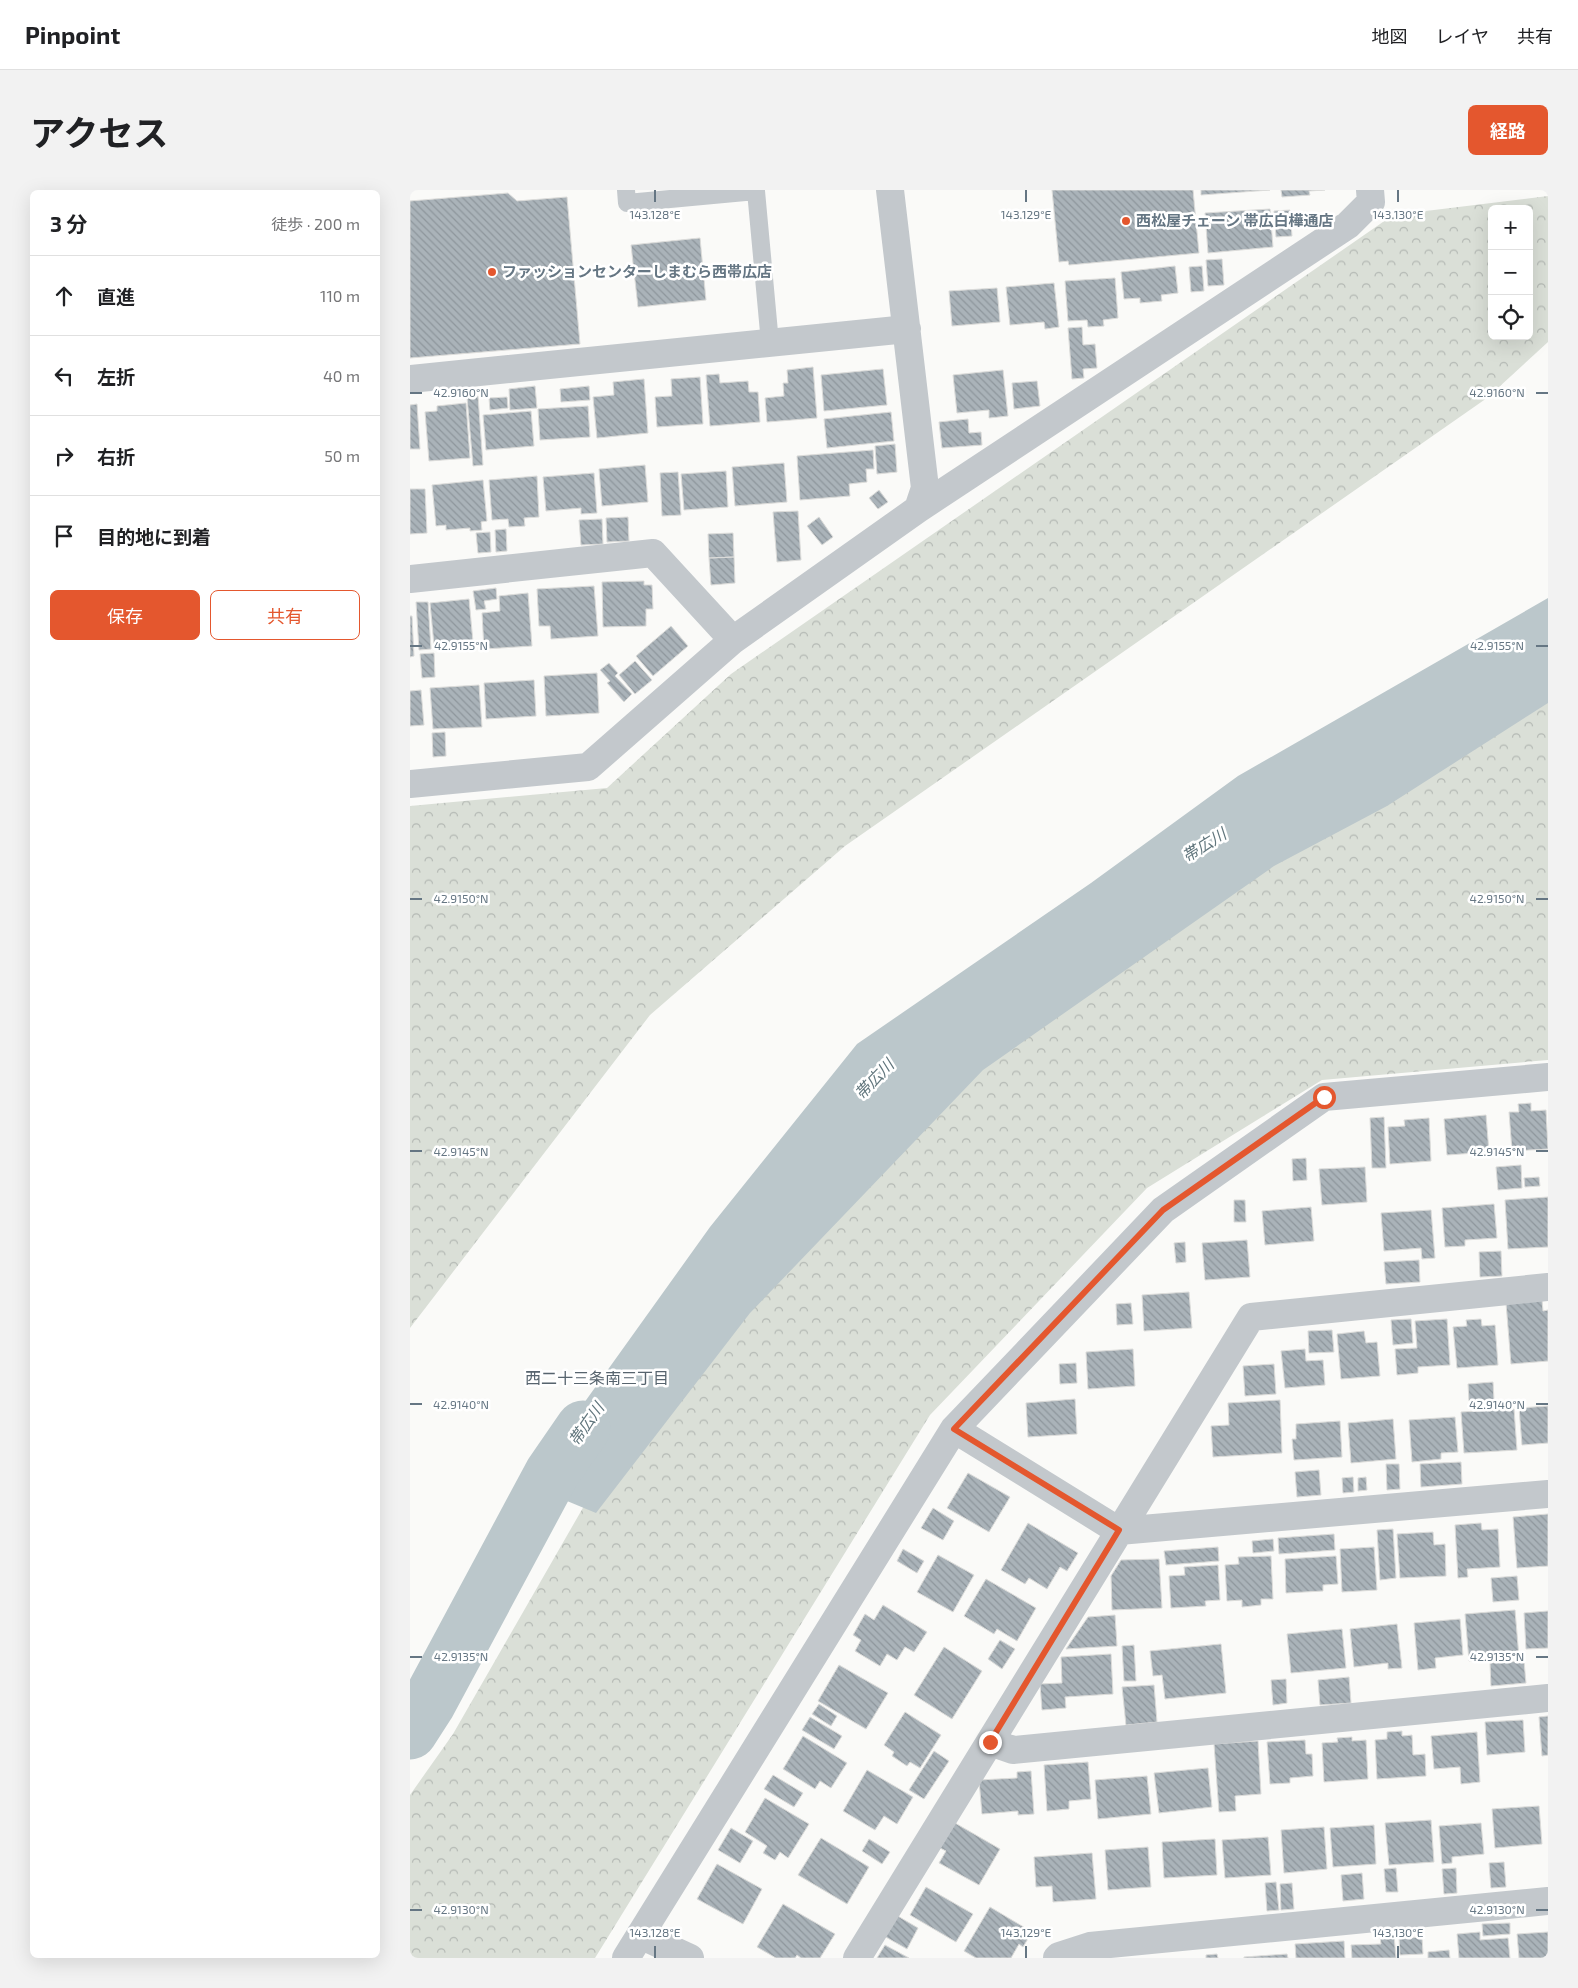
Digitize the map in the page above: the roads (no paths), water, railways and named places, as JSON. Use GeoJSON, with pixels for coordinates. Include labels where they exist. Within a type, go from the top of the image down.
{"type":"FeatureCollection","features":[{"type":"Feature","properties":{"kind":"street"},"geometry":{"type":"LineString","coordinates":[[890,190],[925,488],[918,509]]}},
{"type":"Feature","properties":{"kind":"street"},"geometry":{"type":"LineString","coordinates":[[410,784],[588,767],[733,640],[918,509],[1348,225],[1371,202],[1370,190]]}},
{"type":"Feature","properties":{"kind":"street"},"geometry":{"type":"LineString","coordinates":[[410,379],[907,329]]}},
{"type":"Feature","properties":{"kind":"street"},"geometry":{"type":"LineString","coordinates":[[410,579],[653,553],[733,640]]}},
{"type":"Feature","properties":{"kind":"street"},"geometry":{"type":"LineString","coordinates":[[626,1958],[954,1429],[1163,1210],[1324,1097],[1548,1077]]}},
{"type":"Feature","properties":{"kind":"street"},"geometry":{"type":"LineString","coordinates":[[857,1958],[1251,1317],[1548,1287]]}},
{"type":"Feature","properties":{"kind":"street"},"geometry":{"type":"LineString","coordinates":[[954,1429],[1119,1530],[1548,1494]]}},
{"type":"Feature","properties":{"kind":"street"},"geometry":{"type":"LineString","coordinates":[[990,1742],[1013,1750],[1548,1698]]}},
{"type":"Feature","properties":{"kind":"street"},"geometry":{"type":"LineString","coordinates":[[1057,1958],[1090,1946],[1548,1902]]}},
{"type":"Feature","properties":{"kind":"street"},"geometry":{"type":"LineString","coordinates":[[640,1935],[690,1958]]}},
{"type":"Feature","properties":{"kind":"lane"},"geometry":{"type":"LineString","coordinates":[[626,190],[627,204],[756,191],[770,342]]}},
{"type":"Feature","properties":{"kind":"water"},"geometry":{"type":"Polygon","coordinates":[[[1548,598],[1548,703],[1387,806],[1274,866],[983,1070],[750,1313],[596,1513],[526,1484],[710,1227],[857,1044],[1091,883],[1238,776],[1548,598]]]}},
{"type":"Feature","properties":{"kind":"waterway","name":"帯広川"},"geometry":{"type":"LineString","coordinates":[[410,1732],[428,1704],[552,1473],[583,1428]]}},
{"type":"Feature","properties":{"kind":"waterway"},"geometry":{"type":"LineString","coordinates":[[410,1714],[428,1704]]}},
{"type":"Feature","properties":{"kind":"place","name":"西松屋チェーン 帯広白樺通店"},"geometry":{"type":"Point","coordinates":[1126,221]}},
{"type":"Feature","properties":{"kind":"place","name":"ファッションセンターしまむら西帯広店"},"geometry":{"type":"Point","coordinates":[492,272]}},
{"type":"Feature","properties":{"kind":"district","name":"西二十三条南三丁目"},"geometry":{"type":"Point","coordinates":[597,1378]}}]}
